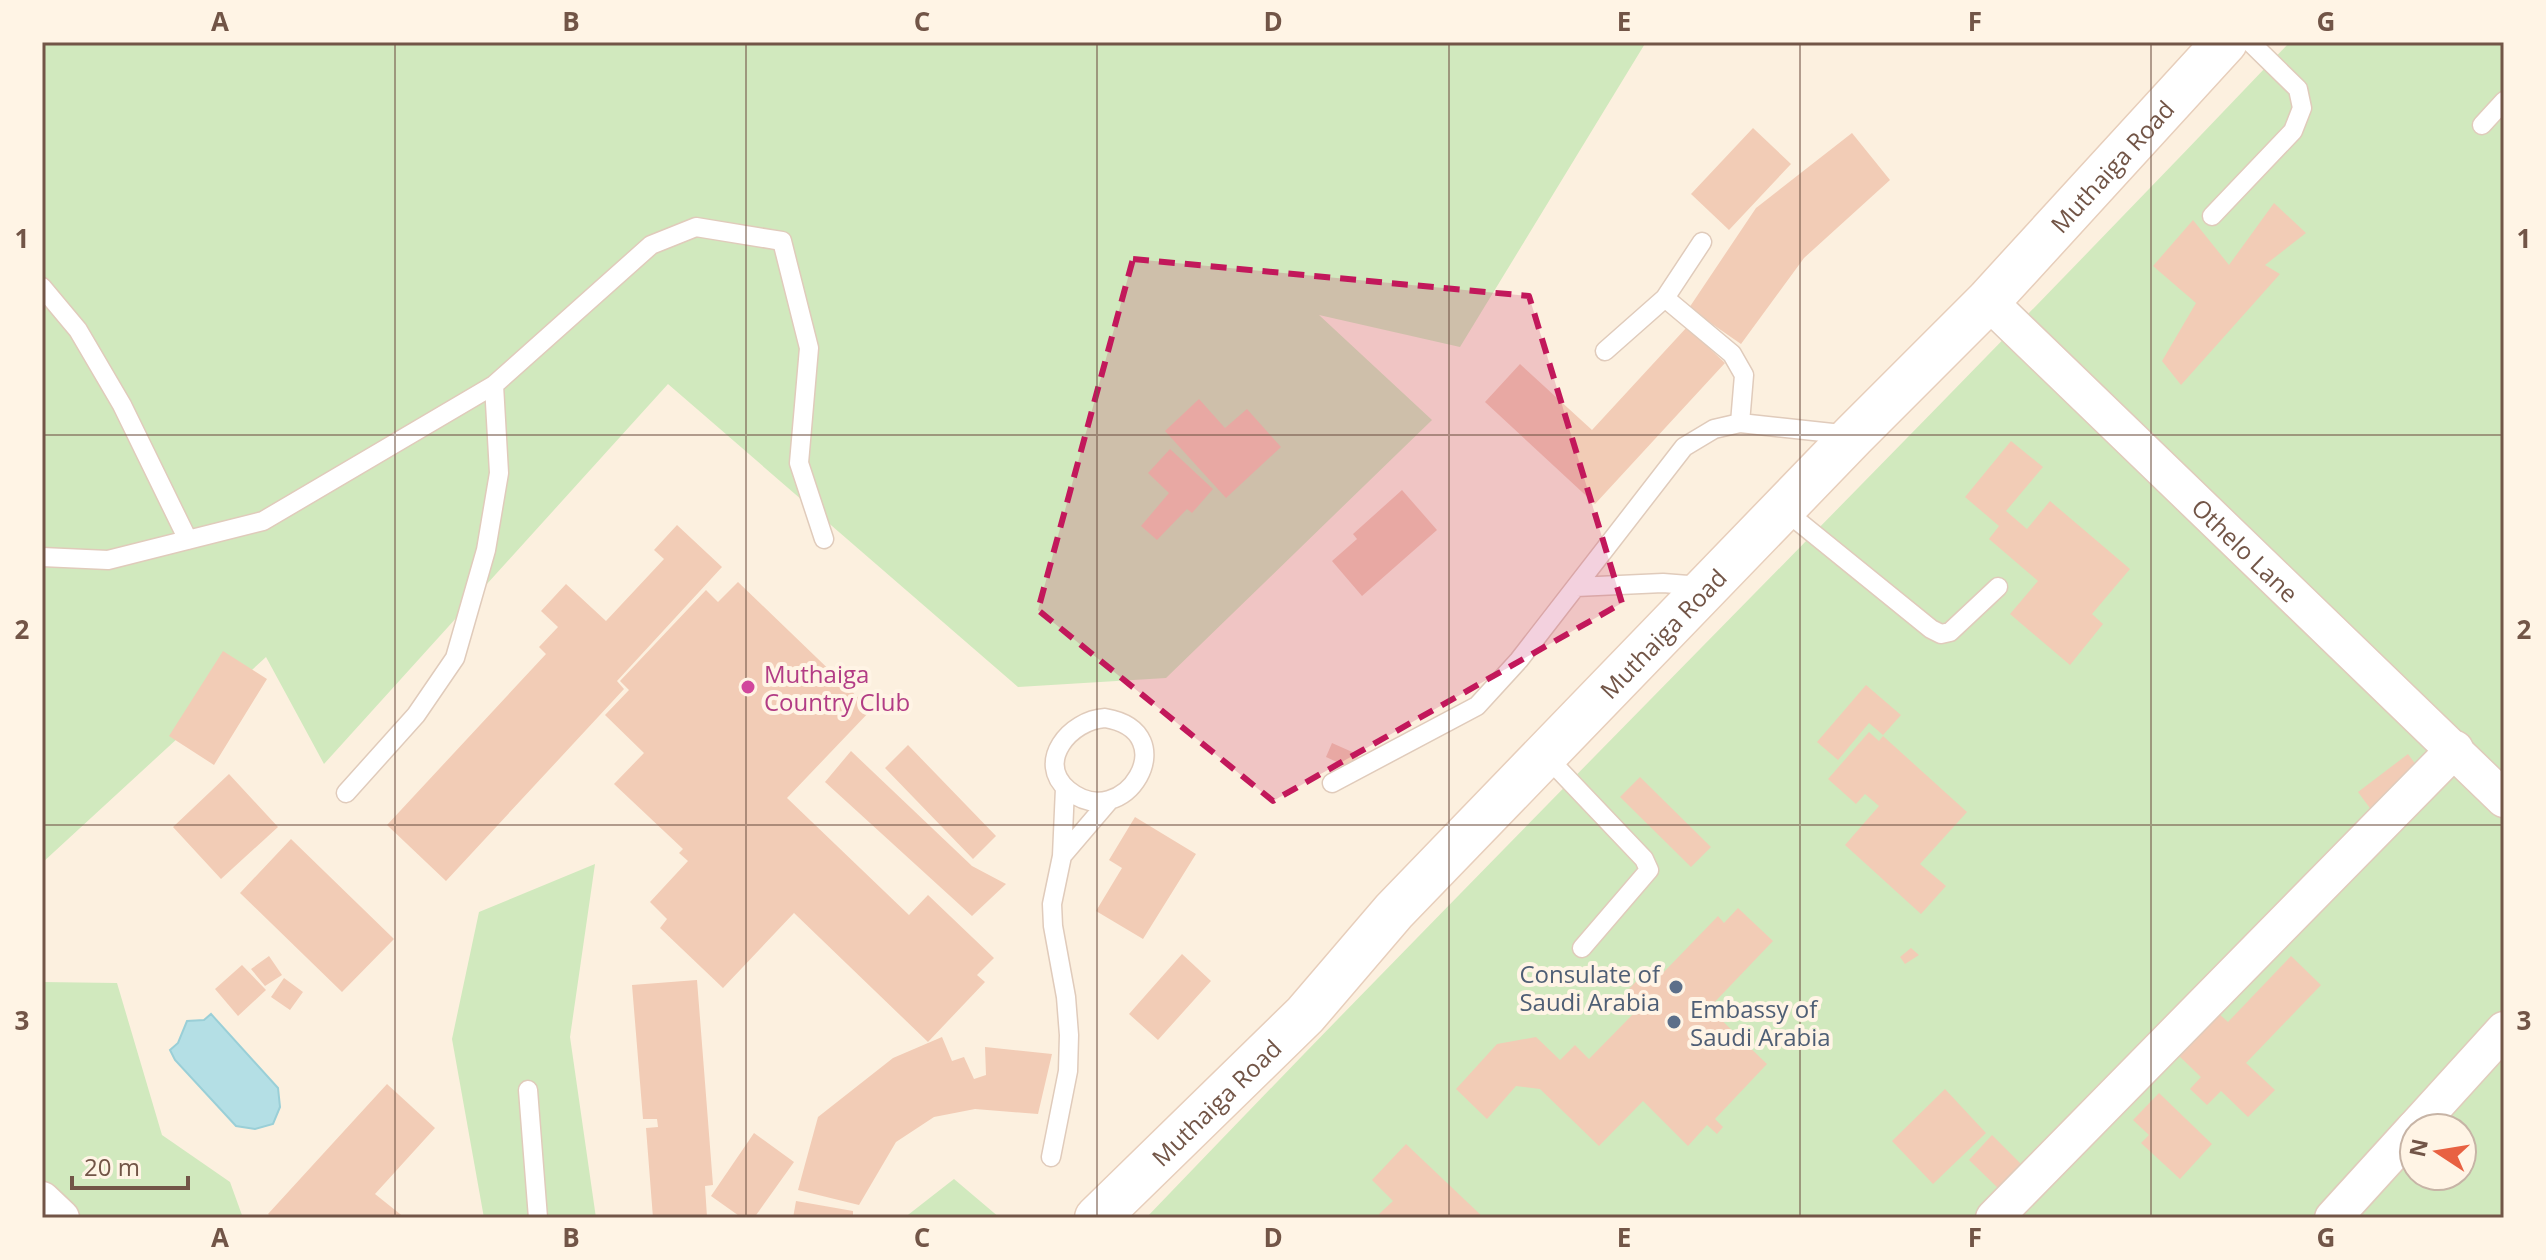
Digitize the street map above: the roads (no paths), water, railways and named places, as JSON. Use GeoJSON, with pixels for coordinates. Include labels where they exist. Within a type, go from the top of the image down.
{"type":"FeatureCollection","features":[{"type":"Feature","properties":{"kind":"main road","name":"Muthaiga Road"},"geometry":{"type":"LineString","coordinates":[[1097,1218],[1305,1015],[1394,911],[1853,436],[1988,301],[2225,42]]}},
{"type":"Feature","properties":{"kind":"street","name":"Othelo Lane"},"geometry":{"type":"LineString","coordinates":[[1988,301],[2504,799]]}},
{"type":"Feature","properties":{"kind":"street"},"geometry":{"type":"LineString","coordinates":[[1994,1218],[2455,749]]}},
{"type":"Feature","properties":{"kind":"street"},"geometry":{"type":"LineString","coordinates":[[2429,1112],[2504,1030]]}},
{"type":"Feature","properties":{"kind":"street"},"geometry":{"type":"LineString","coordinates":[[2333,1218],[2398,1146]]}},
{"type":"Feature","properties":{"kind":"street"},"geometry":{"type":"LineString","coordinates":[[42,1200],[61,1218]]}},
{"type":"Feature","properties":{"kind":"lane"},"geometry":{"type":"LineString","coordinates":[[2212,216],[2293,131],[2302,108],[2298,89],[2250,42]]}},
{"type":"Feature","properties":{"kind":"lane"},"geometry":{"type":"LineString","coordinates":[[2482,125],[2504,101]]}},
{"type":"Feature","properties":{"kind":"lane"},"geometry":{"type":"LineString","coordinates":[[42,557],[108,560],[263,521],[494,385],[651,245],[696,227],[782,241],[809,348],[799,463],[824,539]]}},
{"type":"Feature","properties":{"kind":"lane"},"geometry":{"type":"LineString","coordinates":[[1605,351],[1665,298],[1702,242]]}},
{"type":"Feature","properties":{"kind":"lane"},"geometry":{"type":"LineString","coordinates":[[42,287],[78,330],[122,405],[188,540]]}},
{"type":"Feature","properties":{"kind":"lane"},"geometry":{"type":"LineString","coordinates":[[1665,298],[1732,354],[1744,375],[1740,423]]}},
{"type":"Feature","properties":{"kind":"lane"},"geometry":{"type":"LineString","coordinates":[[346,793],[416,715],[455,658],[486,550],[499,473],[494,385]]}},
{"type":"Feature","properties":{"kind":"lane"},"geometry":{"type":"LineString","coordinates":[[1332,783],[1477,706],[1519,660],[1684,447],[1714,429],[1740,423],[1853,436]]}},
{"type":"Feature","properties":{"kind":"lane"},"geometry":{"type":"LineString","coordinates":[[1783,508],[1941,634],[1950,632],[1998,587]]}},
{"type":"Feature","properties":{"kind":"lane"},"geometry":{"type":"LineString","coordinates":[[1576,587],[1663,583],[1708,586]]}},
{"type":"Feature","properties":{"kind":"lane"},"geometry":{"type":"LineString","coordinates":[[1091,719],[1119,720],[1132,727],[1141,737],[1145,752],[1143,768],[1136,783],[1124,794],[1109,801],[1093,802],[1065,788],[1056,775],[1056,761],[1067,734],[1091,719]]}},
{"type":"Feature","properties":{"kind":"lane"},"geometry":{"type":"LineString","coordinates":[[1545,755],[1644,859],[1649,870],[1582,948]]}},
{"type":"Feature","properties":{"kind":"lane"},"geometry":{"type":"LineString","coordinates":[[1051,1157],[1068,1071],[1066,997],[1052,904],[1062,856],[1065,788]]}},
{"type":"Feature","properties":{"kind":"lane"},"geometry":{"type":"LineString","coordinates":[[1062,856],[1109,801]]}},
{"type":"Feature","properties":{"kind":"lane"},"geometry":{"type":"LineString","coordinates":[[528,1090],[538,1218]]}},
{"type":"Feature","properties":{"kind":"water"},"geometry":{"type":"Polygon","coordinates":[[[211,1014],[278,1088],[280,1107],[273,1124],[255,1129],[236,1126],[175,1060],[170,1050],[178,1043],[187,1021],[204,1020],[211,1014]]]}},
{"type":"Feature","properties":{"kind":"place","name":"Muthaiga Country Club"},"geometry":{"type":"Point","coordinates":[748,687]}},
{"type":"Feature","properties":{"kind":"place","name":"Consulate of Saudi Arabia"},"geometry":{"type":"Point","coordinates":[1676,987]}},
{"type":"Feature","properties":{"kind":"place","name":"Embassy of Saudi Arabia"},"geometry":{"type":"Point","coordinates":[1674,1022]}}]}
